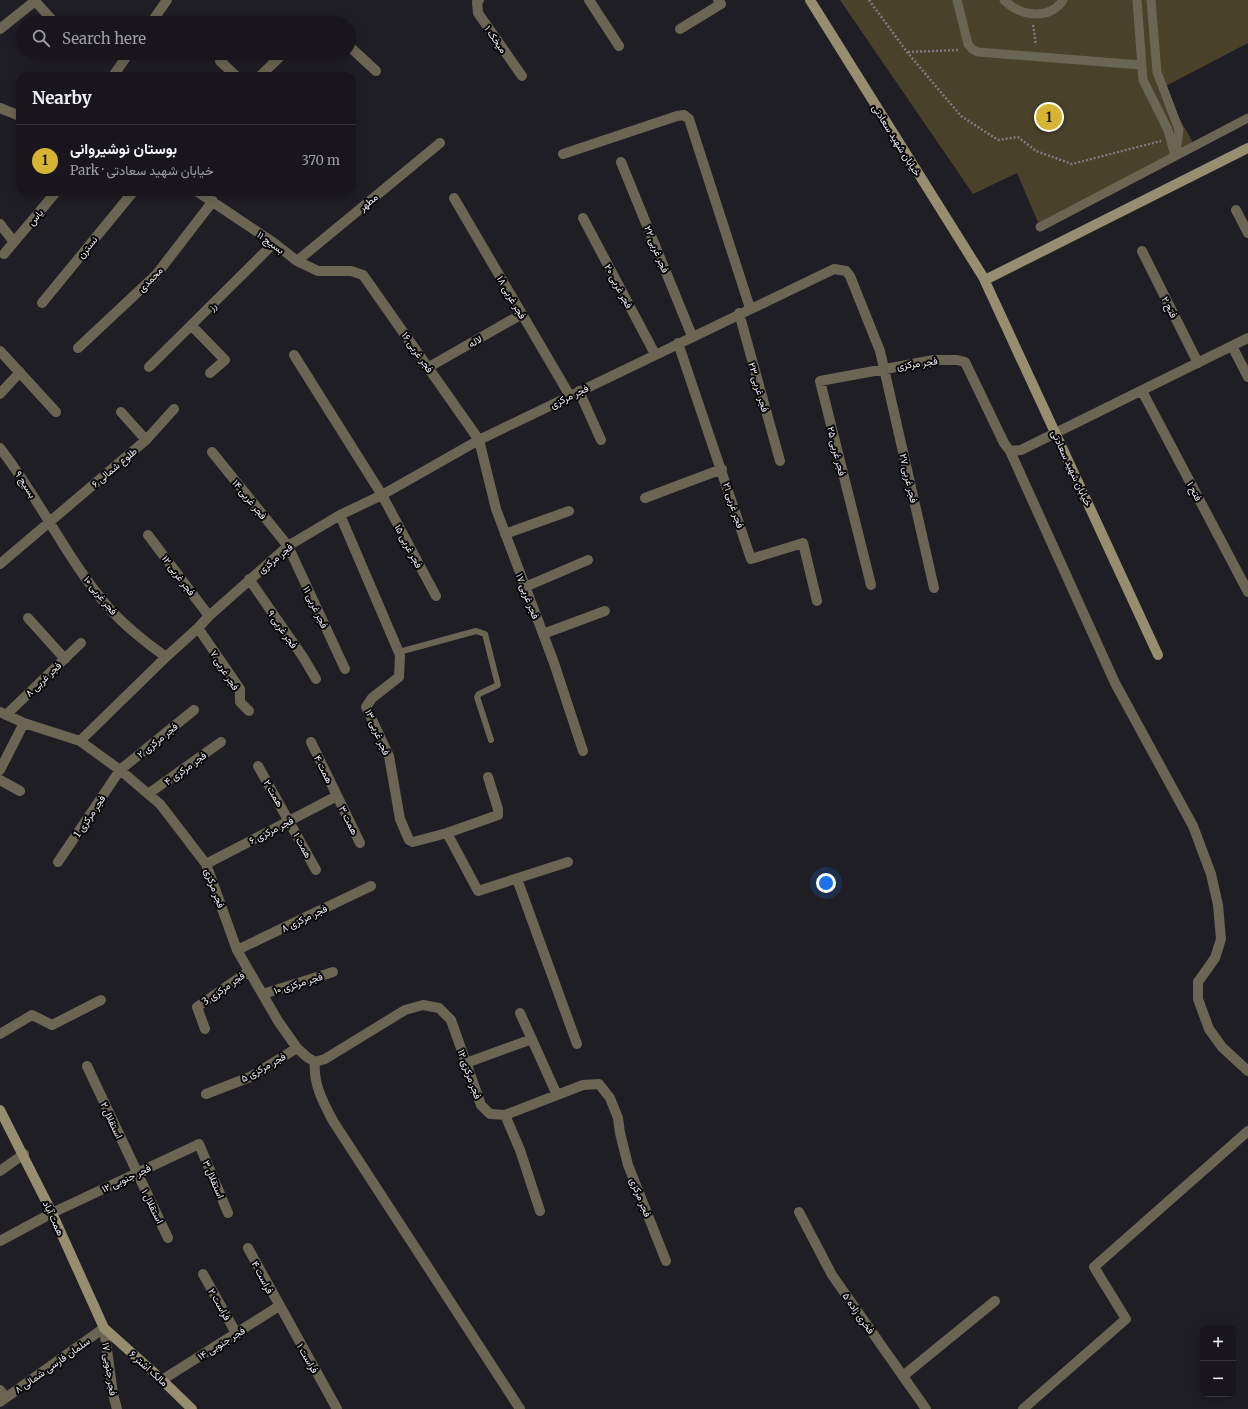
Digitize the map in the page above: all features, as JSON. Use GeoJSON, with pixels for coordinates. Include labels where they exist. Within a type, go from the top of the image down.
{"type":"FeatureCollection","features":[{"type":"Feature","properties":{"kind":"main road","name":"خیابان شهید سعادتی"},"geometry":{"type":"LineString","coordinates":[[810,0],[984,279],[1158,655]]}},
{"type":"Feature","properties":{"kind":"main road"},"geometry":{"type":"LineString","coordinates":[[984,279],[1248,148]]}},
{"type":"Feature","properties":{"kind":"main road","name":"همت آباد"},"geometry":{"type":"LineString","coordinates":[[0,1110],[24,1154],[104,1328]]}},
{"type":"Feature","properties":{"kind":"main road","name":"مالک اشتر ۶"},"geometry":{"type":"LineString","coordinates":[[104,1328],[192,1409]]}},
{"type":"Feature","properties":{"kind":"street"},"geometry":{"type":"LineString","coordinates":[[0,29],[34,0],[49,16]]}},
{"type":"Feature","properties":{"kind":"street"},"geometry":{"type":"LineString","coordinates":[[156,16],[167,0]]}},
{"type":"Feature","properties":{"kind":"street","name":"میخک ۱"},"geometry":{"type":"LineString","coordinates":[[479,0],[477,2],[478,13],[522,76]]}},
{"type":"Feature","properties":{"kind":"street"},"geometry":{"type":"LineString","coordinates":[[589,0],[619,46]]}},
{"type":"Feature","properties":{"kind":"street"},"geometry":{"type":"LineString","coordinates":[[680,29],[721,4],[718,0]]}},
{"type":"Feature","properties":{"kind":"street"},"geometry":{"type":"LineString","coordinates":[[957,0],[968,44],[972,49],[978,52],[1141,65]]}},
{"type":"Feature","properties":{"kind":"street"},"geometry":{"type":"LineString","coordinates":[[1004,0],[1020,12],[1031,14],[1042,13],[1052,9],[1063,0]]}},
{"type":"Feature","properties":{"kind":"street"},"geometry":{"type":"LineString","coordinates":[[1137,0],[1141,65],[1146,86],[1171,138],[1175,156]]}},
{"type":"Feature","properties":{"kind":"street"},"geometry":{"type":"LineString","coordinates":[[1151,0],[1157,72],[1179,130],[1175,156]]}},
{"type":"Feature","properties":{"kind":"street"},"geometry":{"type":"LineString","coordinates":[[356,52],[376,71]]}},
{"type":"Feature","properties":{"kind":"street"},"geometry":{"type":"LineString","coordinates":[[116,72],[124,60]]}},
{"type":"Feature","properties":{"kind":"street"},"geometry":{"type":"LineString","coordinates":[[264,72],[277,60]]}},
{"type":"Feature","properties":{"kind":"street"},"geometry":{"type":"LineString","coordinates":[[220,61],[232,72]]}},
{"type":"Feature","properties":{"kind":"street"},"geometry":{"type":"LineString","coordinates":[[0,108],[16,114]]}},
{"type":"Feature","properties":{"kind":"street"},"geometry":{"type":"LineString","coordinates":[[563,154],[677,116],[684,115],[689,119],[750,308]]}},
{"type":"Feature","properties":{"kind":"street"},"geometry":{"type":"LineString","coordinates":[[1040,227],[1248,118]]}},
{"type":"Feature","properties":{"kind":"street","name":"مطهر"},"geometry":{"type":"LineString","coordinates":[[297,261],[440,142]]}},
{"type":"Feature","properties":{"kind":"street","name":"فجر غربی ۲۲"},"geometry":{"type":"LineString","coordinates":[[620,162],[692,336]]}},
{"type":"Feature","properties":{"kind":"street","name":"یاس"},"geometry":{"type":"LineString","coordinates":[[4,254],[53,196]]}},
{"type":"Feature","properties":{"kind":"street","name":"نسترن"},"geometry":{"type":"LineString","coordinates":[[42,303],[129,196]]}},
{"type":"Feature","properties":{"kind":"street","name":"بسیج ۱۱"},"geometry":{"type":"LineString","coordinates":[[205,196],[274,243],[297,261],[318,271],[351,271]]}},
{"type":"Feature","properties":{"kind":"street","name":"فجر غربی ۱۸"},"geometry":{"type":"LineString","coordinates":[[454,198],[522,314],[574,394],[601,440]]}},
{"type":"Feature","properties":{"kind":"street","name":"محمدی"},"geometry":{"type":"LineString","coordinates":[[78,348],[156,275],[213,201]]}},
{"type":"Feature","properties":{"kind":"street"},"geometry":{"type":"LineString","coordinates":[[1236,210],[1248,233]]}},
{"type":"Feature","properties":{"kind":"street","name":"فجر غربی ۲۰"},"geometry":{"type":"LineString","coordinates":[[584,218],[655,354]]}},
{"type":"Feature","properties":{"kind":"street"},"geometry":{"type":"LineString","coordinates":[[0,224],[14,242]]}},
{"type":"Feature","properties":{"kind":"street","name":"رز"},"geometry":{"type":"LineString","coordinates":[[149,367],[274,243]]}},
{"type":"Feature","properties":{"kind":"street","name":"فتح ۲"},"geometry":{"type":"LineString","coordinates":[[1142,251],[1198,363]]}},
{"type":"Feature","properties":{"kind":"street","name":"فجر مرکزی"},"geometry":{"type":"LineString","coordinates":[[80,741],[209,616],[288,546],[340,515],[382,495],[479,440],[827,270],[834,269],[846,271],[880,351],[884,368],[934,360],[958,360],[964,362],[1010,451]]}},
{"type":"Feature","properties":{"kind":"street","name":"فجر غربی ۱۶"},"geometry":{"type":"LineString","coordinates":[[351,271],[363,276],[479,440]]}},
{"type":"Feature","properties":{"kind":"street","name":"فجر غربی ۲۳"},"geometry":{"type":"LineString","coordinates":[[739,313],[780,461]]}},
{"type":"Feature","properties":{"kind":"street","name":"لاله"},"geometry":{"type":"LineString","coordinates":[[429,368],[522,314]]}},
{"type":"Feature","properties":{"kind":"street"},"geometry":{"type":"LineString","coordinates":[[192,326],[225,360],[210,373]]}},
{"type":"Feature","properties":{"kind":"street"},"geometry":{"type":"LineString","coordinates":[[1248,338],[1021,450],[1010,451],[1114,683],[1193,826],[1211,874],[1220,916],[1221,939],[1215,958],[1198,982],[1198,999],[1209,1029],[1222,1047],[1248,1071]]}},
{"type":"Feature","properties":{"kind":"street","name":"فجر غربی ۲۱"},"geometry":{"type":"LineString","coordinates":[[678,343],[722,469],[751,559],[803,543],[817,601]]}},
{"type":"Feature","properties":{"kind":"street"},"geometry":{"type":"LineString","coordinates":[[1232,346],[1248,377]]}},
{"type":"Feature","properties":{"kind":"street"},"geometry":{"type":"LineString","coordinates":[[0,351],[56,412]]}},
{"type":"Feature","properties":{"kind":"street","name":"فجر غربی ۱۵"},"geometry":{"type":"LineString","coordinates":[[294,355],[382,495],[436,596]]}},
{"type":"Feature","properties":{"kind":"street","name":"فجر غربی ۲۵"},"geometry":{"type":"LineString","coordinates":[[871,585],[820,381],[884,368]]}},
{"type":"Feature","properties":{"kind":"street","name":"فجر غربی ۲۷"},"geometry":{"type":"LineString","coordinates":[[884,368],[934,588]]}},
{"type":"Feature","properties":{"kind":"street"},"geometry":{"type":"LineString","coordinates":[[0,394],[20,372]]}},
{"type":"Feature","properties":{"kind":"street","name":"فتح ۱"},"geometry":{"type":"LineString","coordinates":[[1142,391],[1248,592]]}},
{"type":"Feature","properties":{"kind":"street","name":"طلوع شمالی ۶"},"geometry":{"type":"LineString","coordinates":[[0,564],[146,440],[174,409]]}},
{"type":"Feature","properties":{"kind":"street"},"geometry":{"type":"LineString","coordinates":[[122,412],[146,440]]}},
{"type":"Feature","properties":{"kind":"street","name":"فجر غربی ۱۷"},"geometry":{"type":"LineString","coordinates":[[479,440],[496,509],[543,634],[584,751]]}},
{"type":"Feature","properties":{"kind":"street","name":"بسیج ۹"},"geometry":{"type":"LineString","coordinates":[[0,448],[16,468],[50,522]]}},
{"type":"Feature","properties":{"kind":"street","name":"فجر غربی ۱۴"},"geometry":{"type":"LineString","coordinates":[[212,452],[288,546]]}},
{"type":"Feature","properties":{"kind":"street"},"geometry":{"type":"LineString","coordinates":[[645,498],[722,469]]}},
{"type":"Feature","properties":{"kind":"street"},"geometry":{"type":"LineString","coordinates":[[505,534],[568,511]]}},
{"type":"Feature","properties":{"kind":"street","name":"فجر غربی ۱۳"},"geometry":{"type":"LineString","coordinates":[[340,515],[399,652],[399,677],[372,698],[366,707],[388,756],[400,819],[409,840],[413,842],[447,833],[498,815],[498,809],[488,777]]}},
{"type":"Feature","properties":{"kind":"street","name":"فجر غربی ۱۰"},"geometry":{"type":"LineString","coordinates":[[50,522],[88,581],[108,607],[131,631],[166,657]]}},
{"type":"Feature","properties":{"kind":"street","name":"فجر غربی ۱۲"},"geometry":{"type":"LineString","coordinates":[[148,535],[209,616]]}},
{"type":"Feature","properties":{"kind":"street","name":"فجر غربی ۱۱"},"geometry":{"type":"LineString","coordinates":[[288,546],[345,669]]}},
{"type":"Feature","properties":{"kind":"street"},"geometry":{"type":"LineString","coordinates":[[525,587],[588,560]]}},
{"type":"Feature","properties":{"kind":"street","name":"فجر غربی ۹"},"geometry":{"type":"LineString","coordinates":[[249,579],[303,657],[316,679]]}},
{"type":"Feature","properties":{"kind":"street"},"geometry":{"type":"LineString","coordinates":[[543,634],[605,611]]}},
{"type":"Feature","properties":{"kind":"street"},"geometry":{"type":"LineString","coordinates":[[28,618],[65,658]]}},
{"type":"Feature","properties":{"kind":"street","name":"فجر غربی ۷"},"geometry":{"type":"LineString","coordinates":[[198,628],[240,689],[240,702],[249,711]]}},
{"type":"Feature","properties":{"kind":"street","name":"فجر غربی ۸"},"geometry":{"type":"LineString","coordinates":[[3,714],[81,643]]}},
{"type":"Feature","properties":{"kind":"street","name":"فجر مرکزی ۲"},"geometry":{"type":"LineString","coordinates":[[120,770],[194,710]]}},
{"type":"Feature","properties":{"kind":"street","name":"فجر مرکزی"},"geometry":{"type":"LineString","coordinates":[[3,714],[24,723],[80,741],[120,770],[160,804],[206,864],[237,950],[278,1022],[297,1048],[315,1062]]}},
{"type":"Feature","properties":{"kind":"street"},"geometry":{"type":"LineString","coordinates":[[0,770],[24,723]]}},
{"type":"Feature","properties":{"kind":"street","name":"فجر مرکزی ۴"},"geometry":{"type":"LineString","coordinates":[[148,794],[221,742]]}},
{"type":"Feature","properties":{"kind":"street","name":"همت ۴"},"geometry":{"type":"LineString","coordinates":[[311,742],[337,796]]}},
{"type":"Feature","properties":{"kind":"street","name":"همت ۲"},"geometry":{"type":"LineString","coordinates":[[258,766],[289,821]]}},
{"type":"Feature","properties":{"kind":"street","name":"فجر مرکزی 1"},"geometry":{"type":"LineString","coordinates":[[58,862],[120,770]]}},
{"type":"Feature","properties":{"kind":"street"},"geometry":{"type":"LineString","coordinates":[[0,780],[20,791]]}},
{"type":"Feature","properties":{"kind":"street","name":"فجر مرکزی ۶"},"geometry":{"type":"LineString","coordinates":[[206,864],[337,796]]}},
{"type":"Feature","properties":{"kind":"street","name":"همت ۳"},"geometry":{"type":"LineString","coordinates":[[337,796],[360,843]]}},
{"type":"Feature","properties":{"kind":"street","name":"همت ۱"},"geometry":{"type":"LineString","coordinates":[[289,821],[316,870]]}},
{"type":"Feature","properties":{"kind":"street"},"geometry":{"type":"LineString","coordinates":[[447,833],[478,891],[568,862]]}},
{"type":"Feature","properties":{"kind":"street"},"geometry":{"type":"LineString","coordinates":[[517,879],[577,1044]]}},
{"type":"Feature","properties":{"kind":"street","name":"فجر مرکزی ۸"},"geometry":{"type":"LineString","coordinates":[[237,950],[371,886]]}},
{"type":"Feature","properties":{"kind":"street","name":"فجر مرکزی 3"},"geometry":{"type":"LineString","coordinates":[[206,1029],[197,1006],[249,971]]}},
{"type":"Feature","properties":{"kind":"street","name":"فجر مرکزی ۱۰"},"geometry":{"type":"LineString","coordinates":[[262,994],[333,972]]}},
{"type":"Feature","properties":{"kind":"street"},"geometry":{"type":"LineString","coordinates":[[0,1034],[32,1015],[52,1025],[101,1000]]}},
{"type":"Feature","properties":{"kind":"street","name":"فجر مرکزی ۱۲"},"geometry":{"type":"LineString","coordinates":[[315,1062],[325,1059],[405,1010],[423,1004],[439,1008],[451,1020],[481,1105],[490,1114],[505,1115]]}},
{"type":"Feature","properties":{"kind":"street"},"geometry":{"type":"LineString","coordinates":[[520,1013],[557,1095],[505,1115],[520,1150],[540,1211]]}},
{"type":"Feature","properties":{"kind":"street"},"geometry":{"type":"LineString","coordinates":[[466,1063],[532,1039]]}},
{"type":"Feature","properties":{"kind":"street","name":"فجر مرکزی ۵"},"geometry":{"type":"LineString","coordinates":[[206,1094],[250,1077],[297,1048]]}},
{"type":"Feature","properties":{"kind":"street"},"geometry":{"type":"LineString","coordinates":[[315,1062],[314,1073],[316,1084],[322,1101],[333,1121],[520,1409]]}},
{"type":"Feature","properties":{"kind":"street","name":"استقلال ۲"},"geometry":{"type":"LineString","coordinates":[[87,1066],[137,1173]]}},
{"type":"Feature","properties":{"kind":"street","name":"فجر مرکزی"},"geometry":{"type":"LineString","coordinates":[[557,1095],[583,1085],[599,1084],[610,1098],[618,1118],[628,1165],[666,1261]]}},
{"type":"Feature","properties":{"kind":"street"},"geometry":{"type":"LineString","coordinates":[[1023,1409],[1126,1319],[1094,1268],[1248,1131]]}},
{"type":"Feature","properties":{"kind":"street","name":"فجر جنوبی ۱۲"},"geometry":{"type":"LineString","coordinates":[[0,1241],[52,1213],[199,1144]]}},
{"type":"Feature","properties":{"kind":"street","name":"استقلال ۳"},"geometry":{"type":"LineString","coordinates":[[199,1144],[228,1213]]}},
{"type":"Feature","properties":{"kind":"street"},"geometry":{"type":"LineString","coordinates":[[0,1171],[24,1154]]}},
{"type":"Feature","properties":{"kind":"street","name":"استقلال ۱"},"geometry":{"type":"LineString","coordinates":[[137,1173],[168,1238]]}},
{"type":"Feature","properties":{"kind":"street","name":"فخری زاده ۵"},"geometry":{"type":"LineString","coordinates":[[799,1212],[832,1275],[926,1409]]}},
{"type":"Feature","properties":{"kind":"street","name":"فراست ۴"},"geometry":{"type":"LineString","coordinates":[[248,1248],[279,1306]]}},
{"type":"Feature","properties":{"kind":"street","name":"فراست ۲"},"geometry":{"type":"LineString","coordinates":[[203,1274],[236,1334]]}},
{"type":"Feature","properties":{"kind":"street"},"geometry":{"type":"LineString","coordinates":[[903,1376],[995,1301]]}},
{"type":"Feature","properties":{"kind":"street","name":"فجر جنوبی ۱۴"},"geometry":{"type":"LineString","coordinates":[[162,1380],[279,1306]]}},
{"type":"Feature","properties":{"kind":"street","name":"فراست ۱"},"geometry":{"type":"LineString","coordinates":[[279,1306],[337,1409]]}},
{"type":"Feature","properties":{"kind":"street","name":"سلمان فارسی شمالی ۸"},"geometry":{"type":"LineString","coordinates":[[2,1396],[104,1328]]}},
{"type":"Feature","properties":{"kind":"street","name":"فجر جنوبی ۱۷"},"geometry":{"type":"LineString","coordinates":[[104,1328],[113,1394],[117,1409]]}},
{"type":"Feature","properties":{"kind":"lane"},"geometry":{"type":"LineString","coordinates":[[399,652],[476,631],[485,634],[498,685],[478,694],[477,696],[491,740]]}},
{"type":"Feature","properties":{"kind":"path"},"geometry":{"type":"LineString","coordinates":[[869,0],[907,52],[961,116],[998,140],[1018,137],[1036,151],[1072,164],[1171,138]]}},
{"type":"Feature","properties":{"kind":"path"},"geometry":{"type":"LineString","coordinates":[[1031,14],[1038,57]]}},
{"type":"Feature","properties":{"kind":"path"},"geometry":{"type":"LineString","coordinates":[[907,52],[972,49]]}},
{"type":"Feature","properties":{"kind":"shaded area"},"geometry":{"type":"Polygon","coordinates":[[[840,0],[1248,0],[1248,43],[1162,88],[1195,146],[1040,227],[1017,173],[973,194],[840,0]]]}},
{"type":"Feature","properties":{"kind":"place","name":"بوستان نوشیروانی"},"geometry":{"type":"Point","coordinates":[1049,117]}}]}
